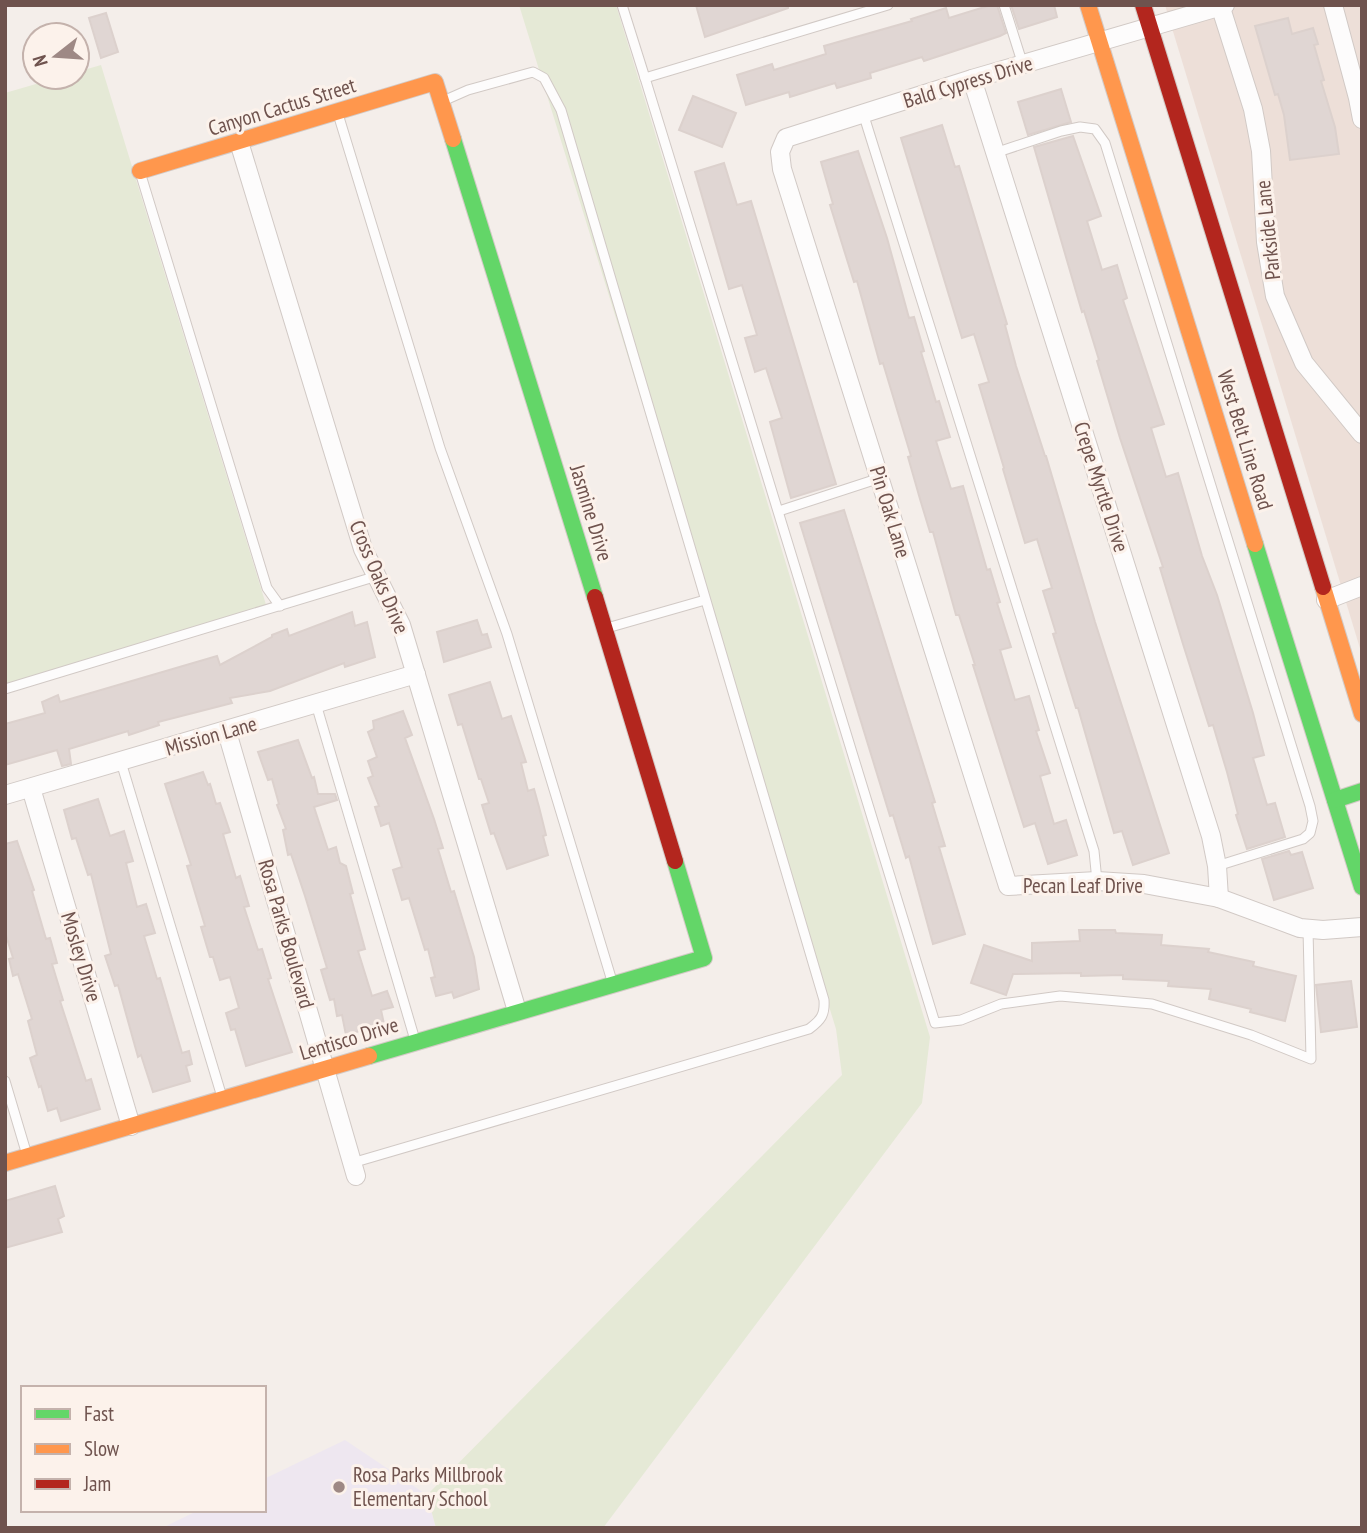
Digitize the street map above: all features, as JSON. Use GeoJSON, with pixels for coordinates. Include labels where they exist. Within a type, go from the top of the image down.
{"type":"FeatureCollection","features":[{"type":"Feature","properties":{"kind":"street","name":"West Belt Line Road"},"geometry":{"type":"LineString","coordinates":[[1088,5],[1362,887]]}},
{"type":"Feature","properties":{"kind":"street","name":"West Belt Line Road"},"geometry":{"type":"LineString","coordinates":[[1143,5],[1362,714]]}},
{"type":"Feature","properties":{"kind":"street"},"geometry":{"type":"LineString","coordinates":[[1333,5],[1362,119]]}},
{"type":"Feature","properties":{"kind":"street","name":"Bald Cypress Drive"},"geometry":{"type":"LineString","coordinates":[[786,138],[972,79],[1222,6]]}},
{"type":"Feature","properties":{"kind":"street","name":"Parkside Lane"},"geometry":{"type":"LineString","coordinates":[[1222,6],[1259,140],[1266,242],[1275,296],[1304,363],[1362,434]]}},
{"type":"Feature","properties":{"kind":"street","name":"Crepe Myrtle Drive"},"geometry":{"type":"LineString","coordinates":[[972,79],[1207,823],[1217,866],[1219,898]]}},
{"type":"Feature","properties":{"kind":"street","name":"Jasmine Drive"},"geometry":{"type":"LineString","coordinates":[[435,82],[605,628],[704,958]]}},
{"type":"Feature","properties":{"kind":"street","name":"Canyon Cactus Street"},"geometry":{"type":"LineString","coordinates":[[140,171],[435,82]]}},
{"type":"Feature","properties":{"kind":"street","name":"Pin Oak Lane"},"geometry":{"type":"LineString","coordinates":[[786,138],[780,152],[782,169],[1007,886]]}},
{"type":"Feature","properties":{"kind":"street","name":"Cross Oaks Drive"},"geometry":{"type":"LineString","coordinates":[[239,142],[363,549],[401,625],[517,1011]]}},
{"type":"Feature","properties":{"kind":"street"},"geometry":{"type":"LineString","coordinates":[[1326,600],[1362,586]]}},
{"type":"Feature","properties":{"kind":"street","name":"Mission Lane"},"geometry":{"type":"LineString","coordinates":[[5,796],[416,674]]}},
{"type":"Feature","properties":{"kind":"street","name":"Rosa Parks Boulevard"},"geometry":{"type":"LineString","coordinates":[[227,732],[354,1170]]}},
{"type":"Feature","properties":{"kind":"street","name":"Mosley Drive"},"geometry":{"type":"LineString","coordinates":[[31,788],[131,1126]]}},
{"type":"Feature","properties":{"kind":"street"},"geometry":{"type":"LineString","coordinates":[[1335,800],[1362,791]]}},
{"type":"Feature","properties":{"kind":"street","name":"Pecan Leaf Drive"},"geometry":{"type":"LineString","coordinates":[[1007,886],[1097,881],[1143,884],[1219,898],[1308,929],[1362,927]]}},
{"type":"Feature","properties":{"kind":"street","name":"Lentisco Drive"},"geometry":{"type":"LineString","coordinates":[[5,1163],[704,958]]}},
{"type":"Feature","properties":{"kind":"lane"},"geometry":{"type":"LineString","coordinates":[[622,5],[935,1023],[961,1020],[1000,1004],[1060,996],[1152,1004],[1251,1035],[1311,1059],[1308,929]]}},
{"type":"Feature","properties":{"kind":"lane"},"geometry":{"type":"LineString","coordinates":[[645,78],[888,5]]}},
{"type":"Feature","properties":{"kind":"lane"},"geometry":{"type":"LineString","coordinates":[[1004,5],[1023,65]]}},
{"type":"Feature","properties":{"kind":"lane"},"geometry":{"type":"LineString","coordinates":[[354,1170],[809,1029],[821,1020],[825,1011],[824,1000],[565,124],[552,90],[544,78],[533,72],[468,90],[441,102]]}},
{"type":"Feature","properties":{"kind":"lane"},"geometry":{"type":"LineString","coordinates":[[338,112],[440,448],[508,634],[613,984]]}},
{"type":"Feature","properties":{"kind":"lane"},"geometry":{"type":"LineString","coordinates":[[863,113],[1094,851],[1097,881]]}},
{"type":"Feature","properties":{"kind":"lane"},"geometry":{"type":"LineString","coordinates":[[995,153],[1080,127],[1095,129],[1105,143],[1306,793],[1312,821],[1310,833],[1303,839],[1217,866]]}},
{"type":"Feature","properties":{"kind":"lane"},"geometry":{"type":"LineString","coordinates":[[140,171],[267,589],[280,606]]}},
{"type":"Feature","properties":{"kind":"lane"},"geometry":{"type":"LineString","coordinates":[[779,511],[880,478]]}},
{"type":"Feature","properties":{"kind":"lane"},"geometry":{"type":"LineString","coordinates":[[5,689],[377,576]]}},
{"type":"Feature","properties":{"kind":"lane"},"geometry":{"type":"LineString","coordinates":[[605,628],[705,600]]}},
{"type":"Feature","properties":{"kind":"lane"},"geometry":{"type":"LineString","coordinates":[[316,704],[416,1041]]}},
{"type":"Feature","properties":{"kind":"lane"},"geometry":{"type":"LineString","coordinates":[[121,762],[222,1099]]}},
{"type":"Feature","properties":{"kind":"lane"},"geometry":{"type":"LineString","coordinates":[[5,1082],[27,1156]]}},
{"type":"Feature","properties":{"kind":"shaded area"},"geometry":{"type":"Polygon","coordinates":[[[1165,5],[1362,5],[1362,655],[1165,5]]]}},
{"type":"Feature","properties":{"kind":"shaded area","name":"Rosa Parks Millbrook Elementary School"},"geometry":{"type":"Polygon","coordinates":[[[345,1440],[427,1495],[436,1528],[162,1528],[195,1512],[266,1512],[266,1478],[345,1440]]]}},
{"type":"Feature","properties":{"kind":"green space"},"geometry":{"type":"Polygon","coordinates":[[[519,5],[616,5],[930,1037],[922,1103],[603,1528],[436,1528],[427,1495],[842,1075],[836,1029],[519,5]]]}},
{"type":"Feature","properties":{"kind":"green space"},"geometry":{"type":"Polygon","coordinates":[[[101,65],[267,608],[5,686],[5,93],[21,88],[21,91],[91,91],[91,68],[101,65]]]}},
{"type":"Feature","properties":{"kind":"building"},"geometry":{"type":"Polygon","coordinates":[[[696,5],[788,5],[788,8],[705,37],[696,5]]]}},
{"type":"Feature","properties":{"kind":"building"},"geometry":{"type":"Polygon","coordinates":[[[997,5],[1006,33],[1000,36],[924,61],[922,57],[870,73],[871,78],[837,88],[835,83],[790,97],[789,92],[746,105],[737,75],[772,64],[774,70],[826,54],[824,46],[912,21],[911,19],[946,8],[949,18],[997,5]]]}},
{"type":"Feature","properties":{"kind":"building"},"geometry":{"type":"Polygon","coordinates":[[[1011,5],[1054,5],[1057,17],[1019,29],[1011,5]]]}},
{"type":"Feature","properties":{"kind":"building"},"geometry":{"type":"Polygon","coordinates":[[[106,13],[118,52],[101,58],[89,18],[106,13]]]}},
{"type":"Feature","properties":{"kind":"building"},"geometry":{"type":"Polygon","coordinates":[[[1288,18],[1292,34],[1313,28],[1318,44],[1314,45],[1324,80],[1321,81],[1335,127],[1339,154],[1290,160],[1284,115],[1278,94],[1275,95],[1255,26],[1288,18]]]}},
{"type":"Feature","properties":{"kind":"building"},"geometry":{"type":"Polygon","coordinates":[[[1061,89],[1071,122],[1028,135],[1018,102],[1061,89]]]}},
{"type":"Feature","properties":{"kind":"building"},"geometry":{"type":"Polygon","coordinates":[[[693,96],[736,113],[722,147],[679,130],[693,96]]]}},
{"type":"Feature","properties":{"kind":"building"},"geometry":{"type":"Polygon","coordinates":[[[942,125],[955,167],[959,166],[1007,324],[1005,325],[1016,366],[1169,853],[1133,865],[1122,831],[1114,833],[1078,708],[1053,634],[1056,633],[1043,591],[1052,588],[1037,539],[1025,543],[979,385],[989,382],[974,334],[962,338],[901,138],[942,125]]]}},
{"type":"Feature","properties":{"kind":"building"},"geometry":{"type":"Polygon","coordinates":[[[1073,136],[1101,216],[1087,221],[1102,270],[1117,265],[1127,298],[1123,300],[1164,424],[1151,428],[1166,477],[1178,473],[1253,713],[1264,755],[1253,758],[1267,805],[1275,803],[1285,837],[1247,849],[1213,725],[1209,726],[1183,644],[1160,568],[1163,567],[1120,438],[1034,147],[1073,136]]]}},
{"type":"Feature","properties":{"kind":"building"},"geometry":{"type":"Polygon","coordinates":[[[858,151],[887,238],[909,318],[914,317],[936,402],[939,401],[950,437],[936,441],[951,489],[963,486],[987,570],[990,569],[1000,602],[997,603],[1011,647],[1000,650],[1015,700],[1029,696],[1039,730],[1036,731],[1050,773],[1040,776],[1054,824],[1066,820],[1077,855],[1048,864],[1035,823],[1024,827],[959,615],[956,615],[933,532],[930,532],[883,363],[880,364],[857,281],[854,282],[830,205],[833,204],[821,162],[858,151]]]}},
{"type":"Feature","properties":{"kind":"building"},"geometry":{"type":"Polygon","coordinates":[[[724,163],[737,205],[751,201],[836,484],[791,498],[770,422],[782,418],[766,368],[755,372],[745,338],[757,335],[742,285],[729,289],[695,172],[724,163]]]}},
{"type":"Feature","properties":{"kind":"building"},"geometry":{"type":"Polygon","coordinates":[[[844,510],[935,802],[932,803],[945,846],[939,847],[965,934],[933,944],[909,856],[906,858],[893,815],[890,816],[800,523],[844,510]]]}},
{"type":"Feature","properties":{"kind":"building"},"geometry":{"type":"Polygon","coordinates":[[[352,612],[355,626],[367,622],[375,657],[345,667],[344,663],[270,691],[230,698],[232,703],[158,722],[159,725],[129,735],[128,731],[69,749],[71,764],[62,766],[57,750],[5,765],[5,724],[45,713],[42,702],[58,695],[60,702],[217,656],[220,665],[272,635],[287,629],[289,636],[352,612]]]}},
{"type":"Feature","properties":{"kind":"building"},"geometry":{"type":"Polygon","coordinates":[[[477,620],[482,635],[487,634],[491,647],[444,662],[437,632],[477,620]]]}},
{"type":"Feature","properties":{"kind":"building"},"geometry":{"type":"Polygon","coordinates":[[[490,682],[502,719],[511,716],[526,762],[521,763],[528,791],[534,789],[539,807],[548,855],[507,869],[494,833],[491,834],[482,805],[489,803],[462,724],[458,725],[449,695],[490,682]]]}},
{"type":"Feature","properties":{"kind":"building"},"geometry":{"type":"Polygon","coordinates":[[[403,711],[412,735],[405,738],[434,819],[443,848],[438,849],[474,957],[479,989],[454,998],[452,992],[436,996],[431,978],[435,977],[428,949],[425,950],[409,898],[402,900],[393,870],[402,867],[389,823],[381,826],[375,807],[379,806],[368,778],[373,776],[368,761],[377,757],[368,732],[374,729],[373,721],[403,711]]]}},
{"type":"Feature","properties":{"kind":"building"},"geometry":{"type":"Polygon","coordinates":[[[298,740],[312,778],[314,777],[318,794],[335,794],[337,800],[314,807],[328,850],[336,847],[340,863],[346,866],[353,893],[350,894],[365,949],[358,951],[372,996],[387,991],[393,1007],[381,1010],[384,1024],[346,1035],[342,1015],[337,1016],[334,999],[330,1000],[321,970],[327,968],[291,854],[288,855],[283,830],[286,829],[277,805],[279,804],[272,779],[268,780],[258,752],[298,740]]]}},
{"type":"Feature","properties":{"kind":"building"},"geometry":{"type":"Polygon","coordinates":[[[203,772],[216,804],[220,803],[230,832],[223,834],[236,878],[240,876],[249,906],[244,907],[258,950],[262,949],[271,978],[268,979],[292,1052],[246,1066],[235,1029],[231,1030],[226,1013],[239,1008],[230,977],[220,980],[213,957],[210,957],[201,927],[205,926],[187,866],[191,865],[165,784],[203,772]]]}},
{"type":"Feature","properties":{"kind":"building"},"geometry":{"type":"Polygon","coordinates":[[[98,799],[110,836],[124,831],[133,861],[126,863],[137,907],[146,904],[155,933],[144,936],[157,979],[160,978],[182,1053],[189,1051],[192,1064],[186,1066],[190,1081],[153,1092],[141,1055],[138,1057],[118,985],[115,986],[105,956],[111,954],[91,874],[88,875],[76,838],[72,839],[64,810],[98,799]]]}},
{"type":"Feature","properties":{"kind":"building"},"geometry":{"type":"Polygon","coordinates":[[[17,841],[34,890],[32,891],[46,939],[50,938],[57,963],[52,964],[63,1000],[60,1001],[86,1081],[91,1079],[100,1109],[61,1121],[57,1108],[48,1111],[41,1086],[39,1087],[30,1058],[37,1055],[28,1021],[32,1019],[18,974],[13,976],[9,959],[13,958],[5,932],[5,844],[17,841]]]}},
{"type":"Feature","properties":{"kind":"building"},"geometry":{"type":"Polygon","coordinates":[[[1289,851],[1291,855],[1302,852],[1313,888],[1274,900],[1262,859],[1289,851]]]}},
{"type":"Feature","properties":{"kind":"building"},"geometry":{"type":"Polygon","coordinates":[[[1079,930],[1115,930],[1116,933],[1162,935],[1161,945],[1209,949],[1208,952],[1254,962],[1253,966],[1296,976],[1285,1021],[1209,999],[1211,989],[1168,986],[1169,981],[1123,979],[1123,975],[1013,974],[1006,995],[971,983],[984,945],[1032,961],[1032,943],[1080,941],[1079,930]]]}},
{"type":"Feature","properties":{"kind":"building"},"geometry":{"type":"Polygon","coordinates":[[[1351,981],[1357,1027],[1321,1032],[1316,985],[1351,981]]]}},
{"type":"Feature","properties":{"kind":"building"},"geometry":{"type":"Polygon","coordinates":[[[55,1186],[64,1216],[58,1219],[62,1232],[5,1248],[5,1201],[55,1186]]]}},
{"type":"Feature","properties":{"kind":"traffic: fast"},"geometry":{"type":"LineString","coordinates":[[453,139],[595,597]]}},
{"type":"Feature","properties":{"kind":"traffic: fast"},"geometry":{"type":"LineString","coordinates":[[1255,544],[1362,887]]}},
{"type":"Feature","properties":{"kind":"traffic: fast"},"geometry":{"type":"LineString","coordinates":[[1335,800],[1362,791]]}},
{"type":"Feature","properties":{"kind":"traffic: fast"},"geometry":{"type":"LineString","coordinates":[[369,1056],[704,958],[675,861]]}},
{"type":"Feature","properties":{"kind":"traffic: slow"},"geometry":{"type":"LineString","coordinates":[[1088,5],[1255,544]]}},
{"type":"Feature","properties":{"kind":"traffic: slow"},"geometry":{"type":"LineString","coordinates":[[140,171],[435,82],[453,139]]}},
{"type":"Feature","properties":{"kind":"traffic: slow"},"geometry":{"type":"LineString","coordinates":[[1323,587],[1362,714]]}},
{"type":"Feature","properties":{"kind":"traffic: slow"},"geometry":{"type":"LineString","coordinates":[[5,1163],[369,1056]]}},
{"type":"Feature","properties":{"kind":"traffic: jam"},"geometry":{"type":"LineString","coordinates":[[1143,5],[1323,587]]}},
{"type":"Feature","properties":{"kind":"traffic: jam"},"geometry":{"type":"LineString","coordinates":[[595,597],[675,861]]}},
{"type":"Feature","properties":{"kind":"place","name":"Rosa Parks Millbrook Elementary School"},"geometry":{"type":"Point","coordinates":[339,1487]}}]}
